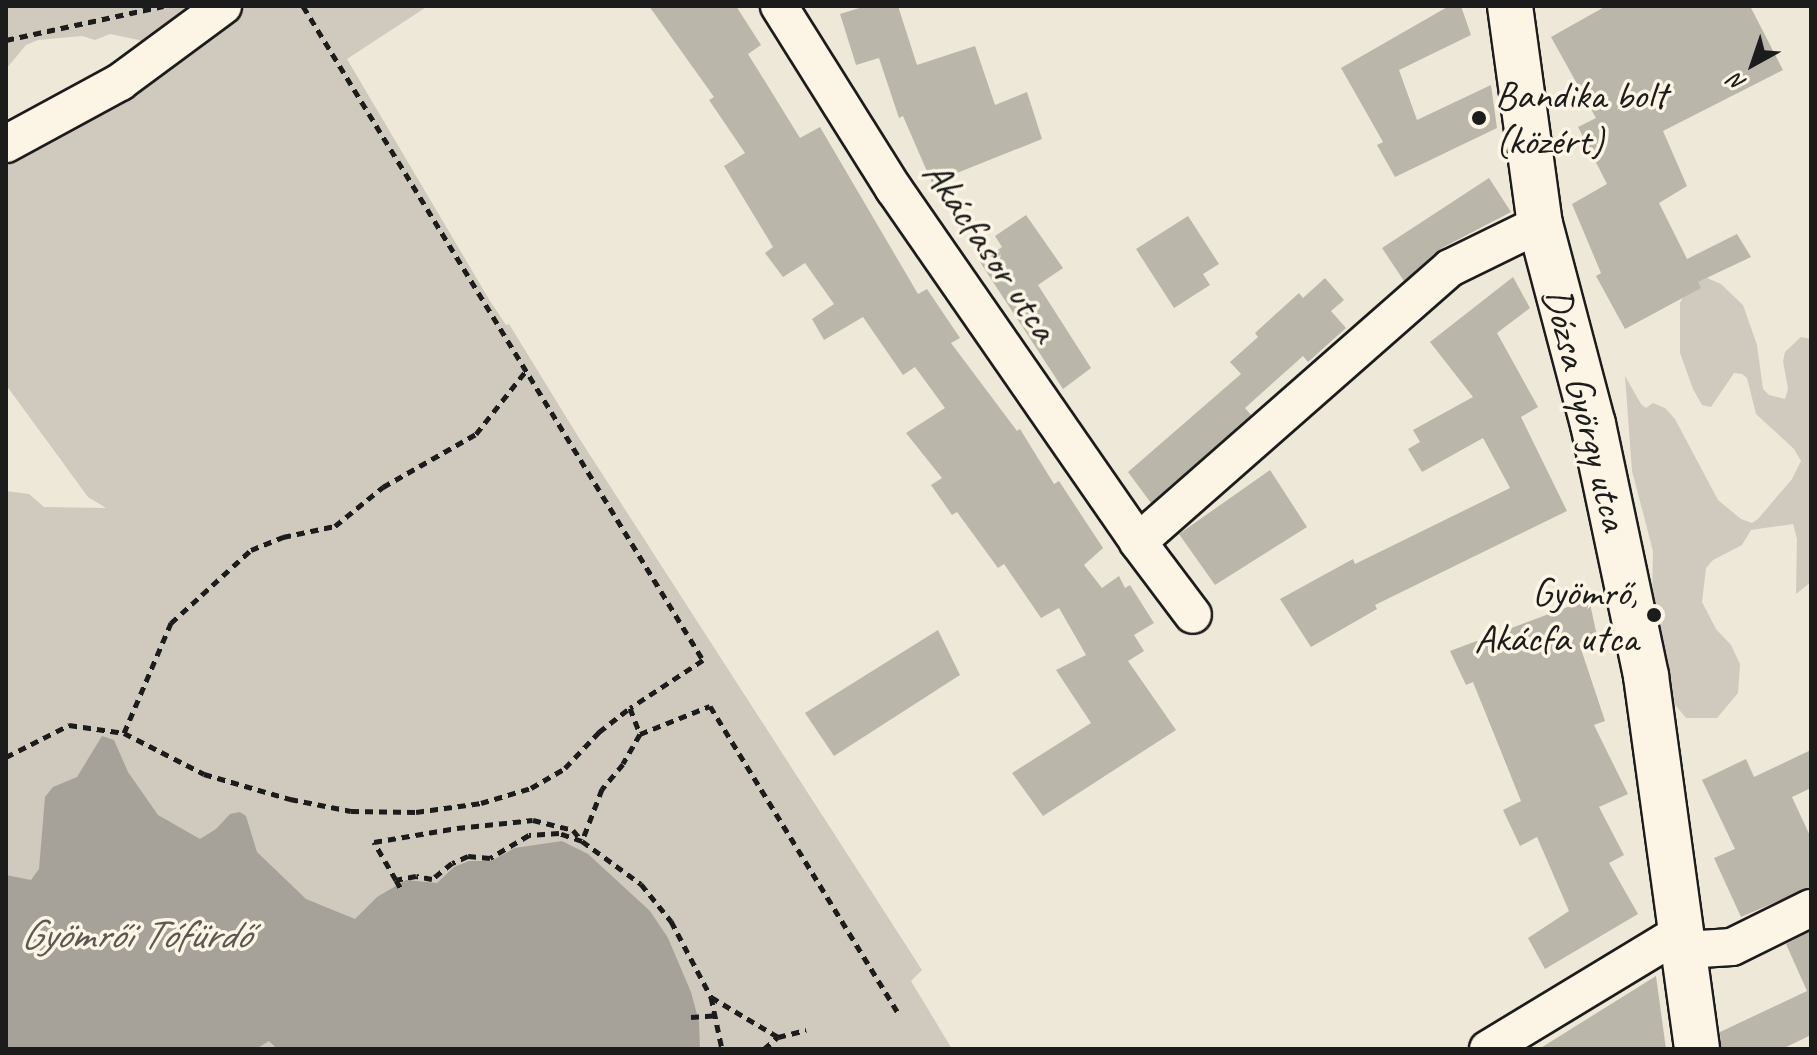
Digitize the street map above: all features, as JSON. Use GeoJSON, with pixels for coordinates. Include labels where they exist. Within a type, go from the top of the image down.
{"type":"FeatureCollection","features":[{"type":"Feature","properties":{"kind":"main road","name":"Dózsa György utca"},"geometry":{"type":"LineString","coordinates":[[1510,6],[1540,224],[1593,424],[1646,676],[1697,1049]]}},
{"type":"Feature","properties":{"kind":"street"},"geometry":{"type":"LineString","coordinates":[[6,144],[120,82],[223,6]]}},
{"type":"Feature","properties":{"kind":"street","name":"Akácfasor utca"},"geometry":{"type":"LineString","coordinates":[[779,6],[894,189],[1138,542],[1193,615]]}},
{"type":"Feature","properties":{"kind":"street"},"geometry":{"type":"LineString","coordinates":[[1138,542],[1450,268],[1540,224]]}},
{"type":"Feature","properties":{"kind":"street"},"geometry":{"type":"LineString","coordinates":[[1488,1049],[1683,941],[1732,947],[1811,908]]}},
{"type":"Feature","properties":{"kind":"path"},"geometry":{"type":"LineString","coordinates":[[6,40],[163,6]]}},
{"type":"Feature","properties":{"kind":"path"},"geometry":{"type":"LineString","coordinates":[[6,757],[69,725],[124,733],[204,774],[290,799],[351,811],[416,812],[481,803],[531,788],[565,768],[599,732],[703,660],[303,6]]}},
{"type":"Feature","properties":{"kind":"path"},"geometry":{"type":"LineString","coordinates":[[124,733],[171,623],[251,550],[283,537],[335,526],[383,487],[476,434],[525,372]]}},
{"type":"Feature","properties":{"kind":"path"},"geometry":{"type":"LineString","coordinates":[[582,841],[602,789],[623,764],[640,734],[710,706],[899,1015]]}},
{"type":"Feature","properties":{"kind":"path"},"geometry":{"type":"LineString","coordinates":[[630,708],[640,734]]}},
{"type":"Feature","properties":{"kind":"path"},"geometry":{"type":"LineString","coordinates":[[401,889],[374,842],[457,828],[533,820],[573,830],[582,841]]}},
{"type":"Feature","properties":{"kind":"path"},"geometry":{"type":"LineString","coordinates":[[396,880],[416,876],[432,879],[452,863],[468,856],[490,858],[529,835],[559,833],[582,841],[617,865],[649,895],[684,941],[711,997],[722,1049]]}},
{"type":"Feature","properties":{"kind":"path"},"geometry":{"type":"LineString","coordinates":[[711,997],[778,1037]]}},
{"type":"Feature","properties":{"kind":"path"},"geometry":{"type":"LineString","coordinates":[[691,1017],[717,1015]]}},
{"type":"Feature","properties":{"kind":"path"},"geometry":{"type":"LineString","coordinates":[[764,1049],[778,1037],[806,1030]]}},
{"type":"Feature","properties":{"kind":"shaded area"},"geometry":{"type":"Polygon","coordinates":[[[14,6],[187,6],[169,35],[152,51],[139,40],[110,34],[95,40],[82,36],[38,40],[26,45],[6,69],[6,9],[14,6]]]}},
{"type":"Feature","properties":{"kind":"shaded area"},"geometry":{"type":"Polygon","coordinates":[[[223,6],[428,6],[347,59],[490,301],[506,325],[509,324],[579,438],[922,970],[911,981],[952,1049],[6,1049],[6,491],[29,494],[44,507],[106,508],[88,497],[6,385],[6,144],[223,6]]]}},
{"type":"Feature","properties":{"kind":"shaded area"},"geometry":{"type":"Polygon","coordinates":[[[1707,278],[1721,284],[1743,305],[1757,345],[1763,389],[1769,395],[1785,399],[1788,389],[1783,361],[1785,352],[1801,337],[1811,339],[1811,582],[1796,594],[1797,539],[1793,524],[1751,530],[1742,545],[1713,560],[1706,568],[1702,602],[1740,664],[1738,693],[1717,718],[1686,718],[1672,701],[1662,659],[1665,653],[1652,601],[1653,551],[1632,471],[1625,376],[1641,404],[1646,408],[1653,403],[1665,408],[1675,419],[1718,500],[1741,519],[1752,523],[1758,519],[1792,479],[1801,461],[1794,449],[1756,414],[1747,378],[1742,374],[1734,373],[1711,407],[1702,405],[1693,389],[1680,353],[1680,303],[1689,285],[1707,278]]]}},
{"type":"Feature","properties":{"kind":"water","name":"Gyömrői Tófürdő"},"geometry":{"type":"Polygon","coordinates":[[[102,736],[114,740],[128,772],[158,815],[200,839],[216,829],[230,814],[240,812],[246,816],[257,852],[306,899],[355,919],[377,897],[406,880],[437,883],[454,867],[469,861],[491,861],[515,848],[562,841],[588,854],[650,911],[668,938],[691,992],[699,1022],[700,1049],[277,1049],[269,1041],[256,1049],[6,1049],[6,875],[31,880],[39,869],[45,797],[53,787],[77,777],[102,736]]]}},
{"type":"Feature","properties":{"kind":"building"},"geometry":{"type":"Polygon","coordinates":[[[649,6],[736,6],[761,45],[748,54],[800,138],[820,127],[918,294],[927,289],[960,338],[951,343],[1017,431],[1020,429],[1054,484],[1059,481],[1103,548],[1084,565],[1102,588],[1119,576],[1125,588],[1130,585],[1154,623],[1134,635],[1144,651],[1128,661],[1176,730],[1043,816],[1012,773],[1091,723],[1056,670],[1086,655],[1059,608],[1041,618],[1004,564],[998,568],[957,512],[952,515],[931,485],[942,478],[906,433],[945,408],[915,367],[903,375],[863,317],[824,340],[812,319],[834,304],[805,263],[783,277],[765,253],[773,247],[724,166],[745,153],[709,100],[714,97],[649,6]]]}},
{"type":"Feature","properties":{"kind":"building"},"geometry":{"type":"Polygon","coordinates":[[[866,6],[898,6],[917,65],[975,46],[995,105],[1027,92],[1042,139],[932,183],[903,116],[899,118],[879,58],[856,65],[840,14],[866,6]]]}},
{"type":"Feature","properties":{"kind":"building"},"geometry":{"type":"Polygon","coordinates":[[[1449,6],[1461,6],[1471,35],[1399,70],[1417,120],[1491,85],[1497,128],[1395,177],[1377,145],[1383,142],[1341,68],[1449,6]]]}},
{"type":"Feature","properties":{"kind":"building"},"geometry":{"type":"Polygon","coordinates":[[[1606,6],[1750,6],[1783,70],[1663,131],[1687,186],[1659,203],[1687,259],[1737,234],[1751,257],[1698,282],[1701,288],[1625,329],[1596,276],[1601,273],[1572,204],[1607,184],[1578,127],[1596,118],[1551,37],[1606,6]]]}},
{"type":"Feature","properties":{"kind":"building"},"geometry":{"type":"Polygon","coordinates":[[[1489,178],[1511,212],[1440,249],[1404,281],[1382,248],[1489,178]]]}},
{"type":"Feature","properties":{"kind":"building"},"geometry":{"type":"Polygon","coordinates":[[[1026,215],[1063,268],[1038,285],[1091,368],[1063,389],[980,262],[1002,247],[995,236],[1026,215]]]}},
{"type":"Feature","properties":{"kind":"building"},"geometry":{"type":"Polygon","coordinates":[[[1188,216],[1219,264],[1203,274],[1210,285],[1174,308],[1136,249],[1188,216]]]}},
{"type":"Feature","properties":{"kind":"building"},"geometry":{"type":"Polygon","coordinates":[[[1513,277],[1530,308],[1497,333],[1538,407],[1521,417],[1567,511],[1375,605],[1377,609],[1311,647],[1280,599],[1353,559],[1355,564],[1510,488],[1483,438],[1422,472],[1408,449],[1420,442],[1413,430],[1473,397],[1430,342],[1513,277]]]}},
{"type":"Feature","properties":{"kind":"building"},"geometry":{"type":"Polygon","coordinates":[[[1325,278],[1344,300],[1331,311],[1346,328],[1308,362],[1303,356],[1245,408],[1251,415],[1151,503],[1128,472],[1241,374],[1230,362],[1258,337],[1255,333],[1299,293],[1303,298],[1325,278]]]}},
{"type":"Feature","properties":{"kind":"building"},"geometry":{"type":"Polygon","coordinates":[[[1270,470],[1307,527],[1215,585],[1179,534],[1270,470]]]}},
{"type":"Feature","properties":{"kind":"building"},"geometry":{"type":"Polygon","coordinates":[[[1589,599],[1597,636],[1579,643],[1605,721],[1594,725],[1628,794],[1599,807],[1624,855],[1609,863],[1638,914],[1545,969],[1528,938],[1569,911],[1537,837],[1520,846],[1503,810],[1521,801],[1473,682],[1466,685],[1450,651],[1589,599]]]}},
{"type":"Feature","properties":{"kind":"building"},"geometry":{"type":"Polygon","coordinates":[[[938,630],[960,675],[834,756],[805,713],[938,630]]]}},
{"type":"Feature","properties":{"kind":"building"},"geometry":{"type":"Polygon","coordinates":[[[1811,750],[1811,788],[1792,797],[1811,838],[1811,887],[1741,917],[1714,858],[1735,849],[1702,780],[1746,759],[1754,777],[1811,750]]]}},
{"type":"Feature","properties":{"kind":"building"},"geometry":{"type":"Polygon","coordinates":[[[1811,931],[1811,1035],[1782,1049],[1721,1049],[1720,1032],[1807,991],[1786,944],[1811,931]]]}},
{"type":"Feature","properties":{"kind":"building"},"geometry":{"type":"Polygon","coordinates":[[[1656,976],[1666,1049],[1539,1049],[1656,976]]]}},
{"type":"Feature","properties":{"kind":"place","name":"Bandika bolt (közért)"},"geometry":{"type":"Point","coordinates":[1479,118]}},
{"type":"Feature","properties":{"kind":"place","name":"Gyömrő, Akácfa utca"},"geometry":{"type":"Point","coordinates":[1654,615]}}]}
